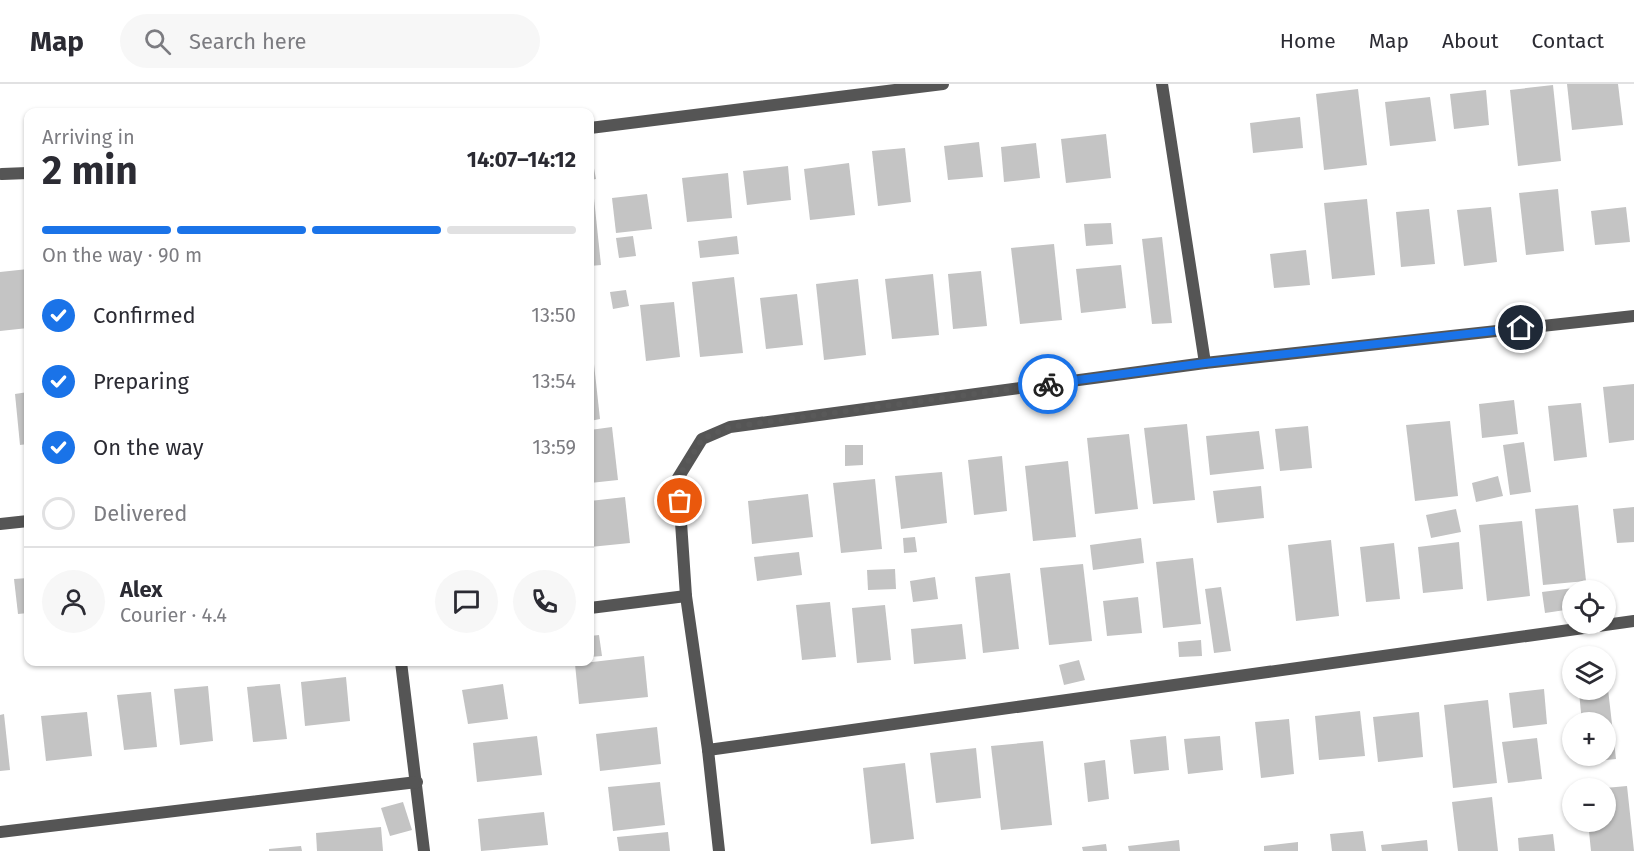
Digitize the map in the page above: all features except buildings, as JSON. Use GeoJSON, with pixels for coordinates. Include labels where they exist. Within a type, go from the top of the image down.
{"type":"FeatureCollection","features":[{"type":"Feature","properties":{"kind":"street"},"geometry":{"type":"LineString","coordinates":[[594,128],[943,84]]}},
{"type":"Feature","properties":{"kind":"street"},"geometry":{"type":"LineString","coordinates":[[1162,84],[1205,363]]}},
{"type":"Feature","properties":{"kind":"street"},"geometry":{"type":"LineString","coordinates":[[2,174],[24,173]]}},
{"type":"Feature","properties":{"kind":"street"},"geometry":{"type":"LineString","coordinates":[[719,851],[708,750],[686,596],[678,478],[702,439],[730,427],[1205,363],[1634,316]]}},
{"type":"Feature","properties":{"kind":"street"},"geometry":{"type":"LineString","coordinates":[[0,524],[24,521]]}},
{"type":"Feature","properties":{"kind":"street"},"geometry":{"type":"LineString","coordinates":[[594,608],[686,596]]}},
{"type":"Feature","properties":{"kind":"street"},"geometry":{"type":"LineString","coordinates":[[708,750],[1634,621]]}},
{"type":"Feature","properties":{"kind":"street"},"geometry":{"type":"LineString","coordinates":[[402,666],[424,851]]}},
{"type":"Feature","properties":{"kind":"street"},"geometry":{"type":"LineString","coordinates":[[0,832],[417,782]]}},
{"type":"Feature","properties":{"kind":"way so far"},"geometry":{"type":"LineString","coordinates":[[680,501],[678,478],[702,439],[730,427],[1048,384]]}},
{"type":"Feature","properties":{"kind":"route"},"geometry":{"type":"LineString","coordinates":[[1048,384],[1205,363],[1521,328]]}}]}
